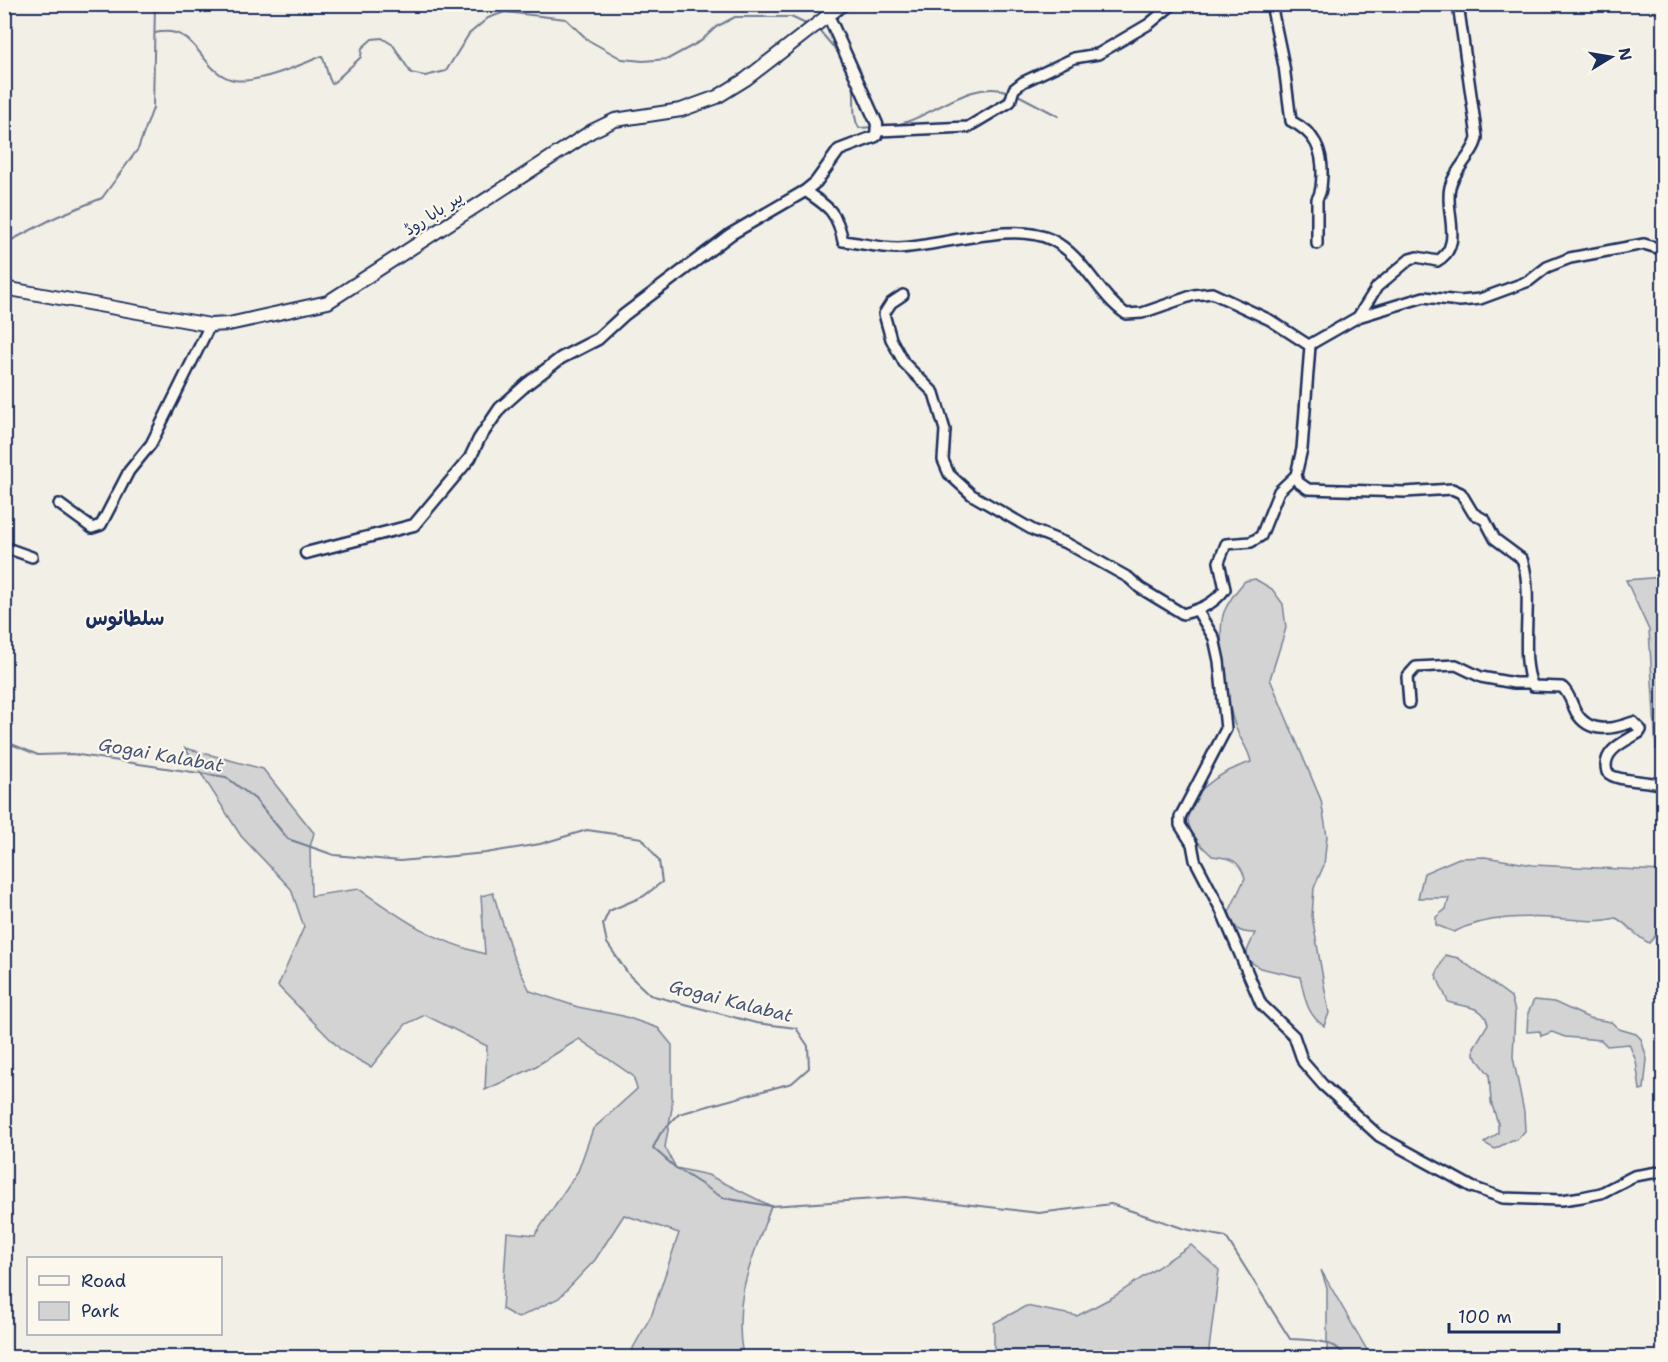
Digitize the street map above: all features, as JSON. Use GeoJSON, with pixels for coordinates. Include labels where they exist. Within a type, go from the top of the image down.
{"type":"FeatureCollection","features":[{"type":"Feature","properties":{"kind":"main road","name":"پیر بابا روڈ"},"geometry":{"type":"LineString","coordinates":[[4,288],[210,325],[229,324],[328,302],[592,131],[615,120],[681,110],[717,97],[746,79],[843,4]]}},
{"type":"Feature","properties":{"kind":"street"},"geometry":{"type":"LineString","coordinates":[[878,131],[968,128],[1010,102],[1014,89],[1053,67],[1106,50],[1149,24],[1173,4]]}},
{"type":"Feature","properties":{"kind":"street"},"geometry":{"type":"LineString","coordinates":[[1271,4],[1284,66],[1291,121],[1307,129],[1322,152],[1321,193],[1317,199],[1317,244]]}},
{"type":"Feature","properties":{"kind":"street"},"geometry":{"type":"LineString","coordinates":[[1358,317],[1377,286],[1388,274],[1417,256],[1437,261],[1450,250],[1452,239],[1450,188],[1460,164],[1476,145],[1477,137],[1458,4]]}},
{"type":"Feature","properties":{"kind":"street"},"geometry":{"type":"LineString","coordinates":[[306,553],[414,525],[470,458],[479,439],[500,408],[527,384],[561,358],[598,339],[624,315],[731,234],[805,191],[816,182],[839,150],[876,136],[878,131],[828,15]]}},
{"type":"Feature","properties":{"kind":"street"},"geometry":{"type":"LineString","coordinates":[[805,191],[829,207],[839,223],[843,241],[898,248],[1028,233],[1052,239],[1076,258],[1112,304],[1126,314],[1142,313],[1194,295],[1212,293],[1270,320],[1309,345]]}},
{"type":"Feature","properties":{"kind":"street"},"geometry":{"type":"LineString","coordinates":[[1309,345],[1358,317],[1424,297],[1460,301],[1480,299],[1529,281],[1547,267],[1570,258],[1644,244],[1664,250]]}},
{"type":"Feature","properties":{"kind":"street"},"geometry":{"type":"LineString","coordinates":[[903,295],[891,303],[884,314],[891,339],[904,363],[934,393],[945,430],[943,460],[949,474],[972,495],[1033,530],[1068,544],[1129,578],[1140,588],[1183,614],[1217,600],[1225,589],[1219,562],[1226,544],[1251,542],[1261,536],[1266,530],[1279,491],[1296,475]]}},
{"type":"Feature","properties":{"kind":"street"},"geometry":{"type":"LineString","coordinates":[[59,504],[92,528],[101,525],[129,471],[156,434],[210,325]]}},
{"type":"Feature","properties":{"kind":"street"},"geometry":{"type":"LineString","coordinates":[[1309,345],[1302,449],[1296,475],[1298,482],[1308,489],[1405,492],[1452,489],[1461,492],[1473,513],[1490,526],[1495,539],[1522,559],[1527,587],[1528,671],[1531,683]]}},
{"type":"Feature","properties":{"kind":"street"},"geometry":{"type":"LineString","coordinates":[[4,547],[32,557]]}},
{"type":"Feature","properties":{"kind":"street"},"geometry":{"type":"LineString","coordinates":[[1197,610],[1214,638],[1219,661],[1226,729],[1180,817],[1180,825],[1192,844],[1195,860],[1221,910],[1261,1004],[1294,1036],[1303,1062],[1323,1084],[1379,1136],[1472,1187],[1503,1198],[1562,1200],[1582,1197],[1601,1192],[1635,1176],[1664,1171]]}},
{"type":"Feature","properties":{"kind":"street"},"geometry":{"type":"LineString","coordinates":[[1409,703],[1407,677],[1416,667],[1425,665],[1456,665],[1481,677],[1514,683],[1531,683],[1533,686],[1562,687],[1576,713],[1590,726],[1615,729],[1634,722],[1638,723],[1641,730],[1639,733],[1616,746],[1607,757],[1605,765],[1607,772],[1618,780],[1646,780],[1664,785]]}},
{"type":"Feature","properties":{"kind":"green space"},"geometry":{"type":"Polygon","coordinates":[[[1664,577],[1663,750],[1656,749],[1649,630],[1626,580],[1664,577]]]}},
{"type":"Feature","properties":{"kind":"green space"},"geometry":{"type":"Polygon","coordinates":[[[1255,579],[1272,589],[1283,604],[1286,628],[1270,679],[1321,800],[1327,836],[1324,865],[1314,888],[1312,916],[1329,1013],[1324,1026],[1310,1010],[1300,977],[1260,968],[1248,960],[1247,951],[1255,933],[1237,929],[1229,912],[1245,878],[1243,872],[1237,863],[1212,856],[1203,848],[1191,831],[1188,818],[1190,807],[1205,786],[1228,771],[1251,762],[1236,728],[1229,703],[1221,636],[1224,612],[1228,603],[1245,581],[1255,579]]]}},
{"type":"Feature","properties":{"kind":"green space"},"geometry":{"type":"Polygon","coordinates":[[[185,748],[263,769],[314,833],[310,847],[311,896],[359,889],[434,936],[485,954],[481,896],[493,893],[513,956],[530,991],[578,1007],[623,1016],[658,1028],[672,1045],[672,1108],[665,1147],[676,1168],[708,1175],[771,1206],[751,1262],[742,1297],[740,1336],[743,1357],[628,1357],[652,1314],[679,1233],[624,1215],[595,1260],[559,1298],[518,1318],[502,1309],[507,1232],[535,1235],[578,1171],[593,1129],[637,1089],[633,1076],[579,1039],[533,1068],[485,1090],[487,1046],[425,1015],[406,1024],[371,1067],[342,1051],[278,986],[304,927],[291,889],[241,836],[185,748]]]}},
{"type":"Feature","properties":{"kind":"green space"},"geometry":{"type":"Polygon","coordinates":[[[1485,857],[1533,865],[1663,871],[1663,927],[1649,943],[1616,918],[1596,921],[1537,917],[1508,918],[1480,922],[1454,932],[1436,925],[1436,917],[1446,909],[1449,898],[1418,898],[1424,873],[1459,858],[1485,857]]]}},
{"type":"Feature","properties":{"kind":"green space"},"geometry":{"type":"Polygon","coordinates":[[[1445,955],[1458,958],[1511,997],[1515,1011],[1513,1057],[1524,1112],[1525,1131],[1517,1140],[1512,1140],[1495,1149],[1484,1143],[1498,1133],[1498,1123],[1491,1102],[1489,1074],[1474,1055],[1474,1047],[1488,1024],[1486,1018],[1477,1010],[1448,1002],[1436,975],[1445,955]]]}},
{"type":"Feature","properties":{"kind":"green space"},"geometry":{"type":"Polygon","coordinates":[[[1534,1000],[1554,1002],[1589,1018],[1611,1022],[1619,1029],[1636,1034],[1641,1039],[1647,1059],[1644,1089],[1640,1090],[1636,1061],[1629,1044],[1607,1046],[1601,1040],[1565,1037],[1552,1032],[1541,1036],[1540,1031],[1527,1032],[1528,1013],[1534,1000]]]}},
{"type":"Feature","properties":{"kind":"green space"},"geometry":{"type":"Polygon","coordinates":[[[1191,1245],[1219,1270],[1208,1357],[994,1357],[994,1323],[1026,1306],[1077,1316],[1113,1297],[1191,1245]]]}},
{"type":"Feature","properties":{"kind":"green space"},"geometry":{"type":"Polygon","coordinates":[[[1321,1270],[1371,1357],[1327,1357],[1327,1288],[1321,1270]]]}},
{"type":"Feature","properties":{"kind":"waterway"},"geometry":{"type":"LineString","coordinates":[[4,244],[56,217],[102,198],[138,149],[153,108],[155,4]]}},
{"type":"Feature","properties":{"kind":"waterway"},"geometry":{"type":"LineString","coordinates":[[155,33],[170,32],[181,35],[222,76],[234,80],[266,77],[322,56],[332,84],[361,57],[362,48],[372,39],[382,38],[393,45],[411,73],[425,76],[446,71],[469,34],[488,18],[505,12],[566,19],[588,40],[622,59],[643,61],[668,59],[701,41],[716,27],[735,17],[791,17],[806,24]]}},
{"type":"Feature","properties":{"kind":"waterway"},"geometry":{"type":"LineString","coordinates":[[819,30],[841,56]]}},
{"type":"Feature","properties":{"kind":"waterway"},"geometry":{"type":"LineString","coordinates":[[853,83],[854,112],[859,128],[874,127]]}},
{"type":"Feature","properties":{"kind":"waterway"},"geometry":{"type":"LineString","coordinates":[[889,126],[904,123],[963,95],[979,90],[994,89],[1010,92]]}},
{"type":"Feature","properties":{"kind":"waterway"},"geometry":{"type":"LineString","coordinates":[[1016,94],[1058,116]]}},
{"type":"Feature","properties":{"kind":"waterway","name":"Gogai Kalabat"},"geometry":{"type":"LineString","coordinates":[[4,741],[38,755],[72,754],[226,777],[255,799],[288,839],[334,855],[400,861],[486,853],[540,844],[587,830],[642,838],[659,861],[662,882],[644,896],[609,911],[603,924],[607,943],[629,975],[650,995],[756,1023],[796,1028],[808,1046],[809,1068],[792,1083],[679,1114],[660,1134],[653,1148],[676,1168],[723,1198],[771,1206],[905,1197],[1039,1213],[1111,1204],[1185,1229],[1226,1237],[1290,1339],[1315,1340],[1329,1344],[1349,1358]]}},
{"type":"Feature","properties":{"kind":"district","name":"سلطانوس"},"geometry":{"type":"Point","coordinates":[125,618]}}]}
